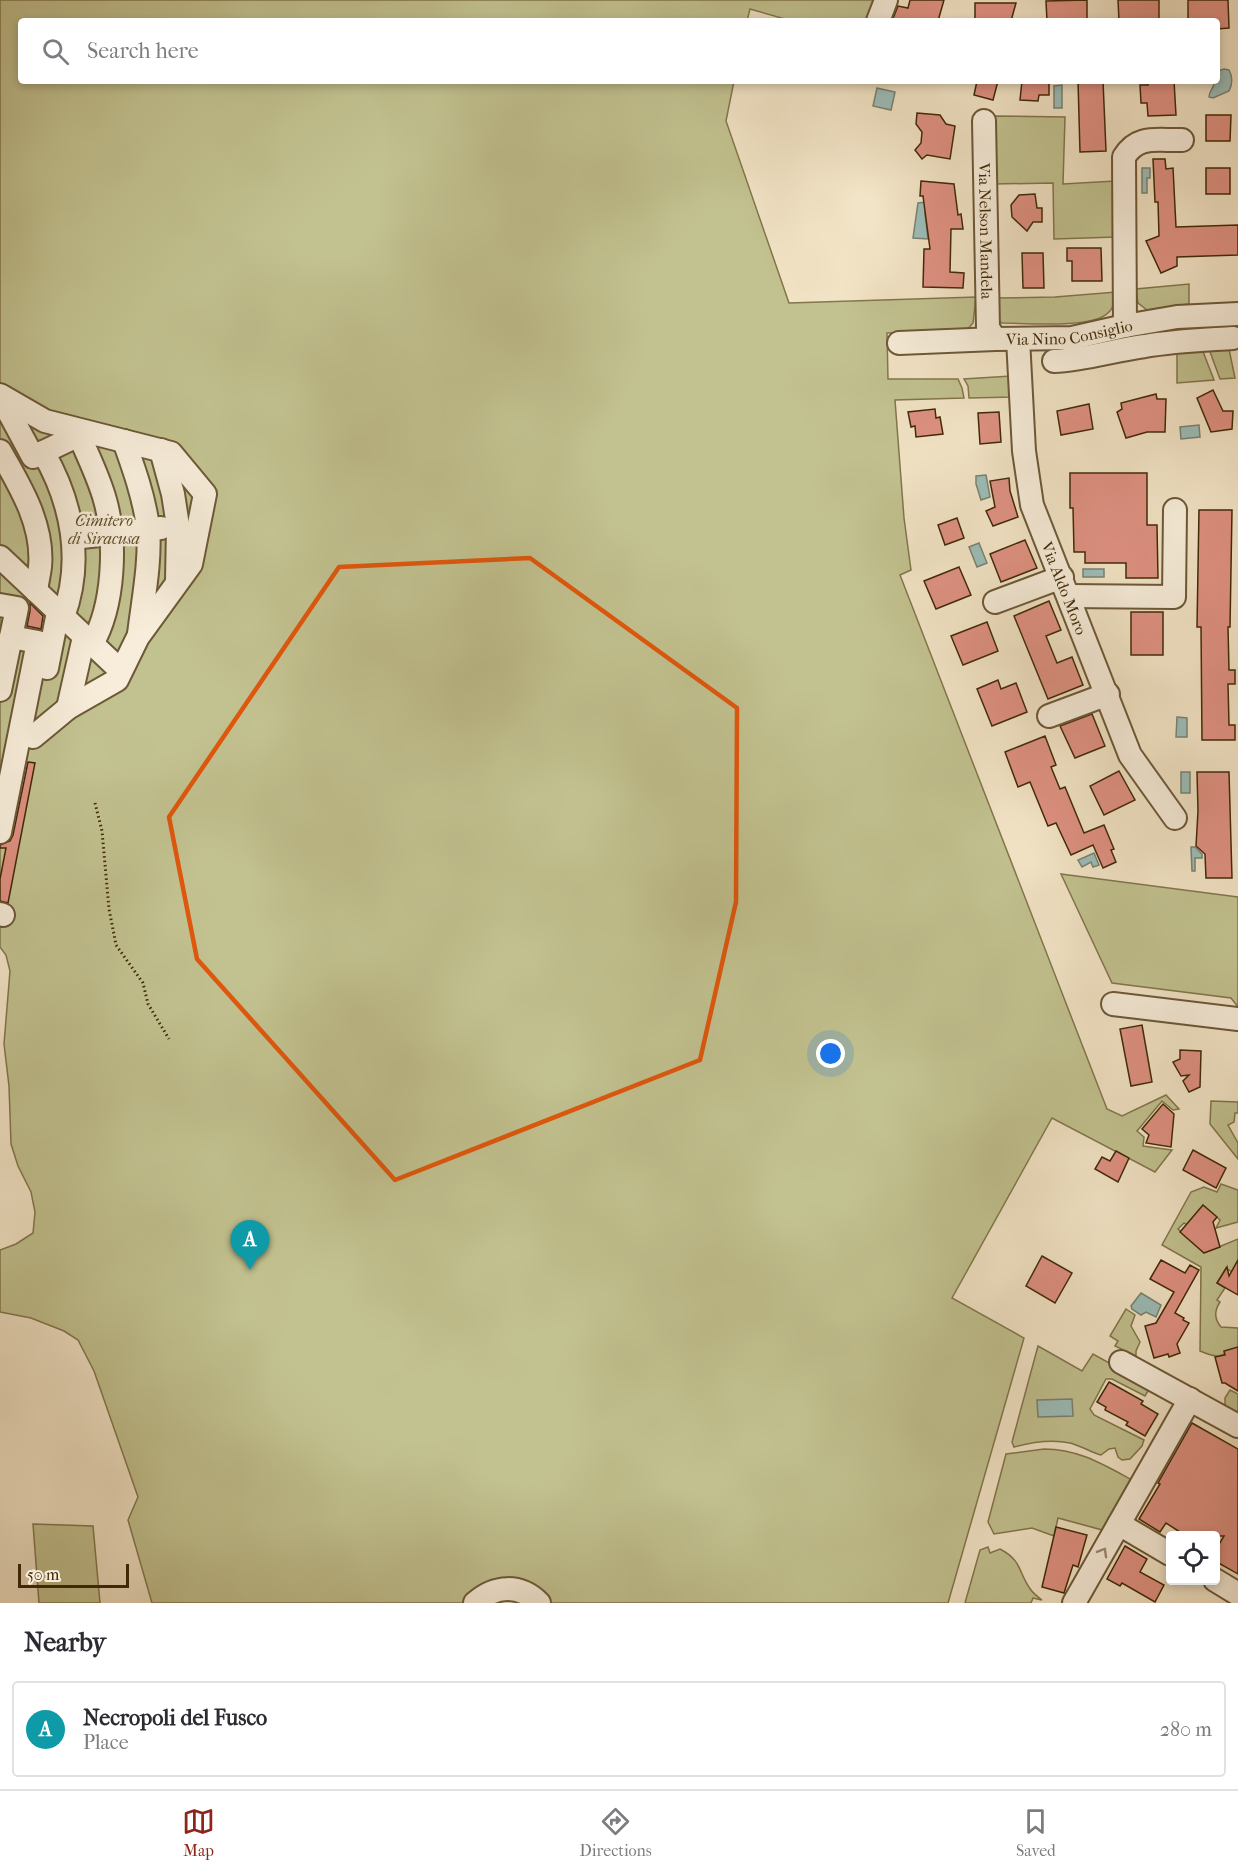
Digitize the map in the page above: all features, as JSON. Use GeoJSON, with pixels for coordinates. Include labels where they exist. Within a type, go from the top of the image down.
{"type":"FeatureCollection","features":[{"type":"Feature","properties":{"kind":"street"},"geometry":{"type":"LineString","coordinates":[[879,18],[886,0]]}},
{"type":"Feature","properties":{"kind":"street","name":"Via Nelson Mandela"},"geometry":{"type":"LineString","coordinates":[[984,121],[988,328],[995,339]]}},
{"type":"Feature","properties":{"kind":"street"},"geometry":{"type":"LineString","coordinates":[[1143,346],[1133,325],[1124,157],[1130,147],[1139,141],[1182,140]]}},
{"type":"Feature","properties":{"kind":"street","name":"Via Nino Consiglio"},"geometry":{"type":"LineString","coordinates":[[899,344],[1071,338],[1177,317],[1238,314]]}},
{"type":"Feature","properties":{"kind":"street"},"geometry":{"type":"LineString","coordinates":[[1054,361],[1074,360],[1180,341],[1233,338]]}},
{"type":"Feature","properties":{"kind":"street","name":"Via Aldo Moro"},"geometry":{"type":"LineString","coordinates":[[1018,339],[1024,451],[1032,505],[1130,755],[1175,818]]}},
{"type":"Feature","properties":{"kind":"street"},"geometry":{"type":"LineString","coordinates":[[0,395],[33,457],[79,433]]}},
{"type":"Feature","properties":{"kind":"street"},"geometry":{"type":"LineString","coordinates":[[0,395],[45,422],[79,433],[171,453],[205,494],[188,525]]}},
{"type":"Feature","properties":{"kind":"street"},"geometry":{"type":"LineString","coordinates":[[68,708],[88,640],[99,632],[109,595],[111,534],[105,498],[79,433]]}},
{"type":"Feature","properties":{"kind":"street"},"geometry":{"type":"LineString","coordinates":[[124,441],[142,498],[148,529],[146,583],[138,637]]}},
{"type":"Feature","properties":{"kind":"street"},"geometry":{"type":"LineString","coordinates":[[43,452],[54,472],[70,515],[73,538],[73,574],[70,591],[61,614],[33,737],[68,708],[117,680],[138,637],[191,564],[188,525],[172,494],[161,450]]}},
{"type":"Feature","properties":{"kind":"street"},"geometry":{"type":"LineString","coordinates":[[0,451],[23,491],[39,541],[40,566],[36,591]]}},
{"type":"Feature","properties":{"kind":"street"},"geometry":{"type":"LineString","coordinates":[[995,602],[1065,587],[1174,597],[1175,510]]}},
{"type":"Feature","properties":{"kind":"street"},"geometry":{"type":"LineString","coordinates":[[73,538],[188,525]]}},
{"type":"Feature","properties":{"kind":"street"},"geometry":{"type":"LineString","coordinates":[[0,556],[120,670]]}},
{"type":"Feature","properties":{"kind":"street"},"geometry":{"type":"LineString","coordinates":[[0,605],[17,608],[0,690]]}},
{"type":"Feature","properties":{"kind":"street"},"geometry":{"type":"LineString","coordinates":[[0,832],[8,754],[38,642],[11,637]]}},
{"type":"Feature","properties":{"kind":"street"},"geometry":{"type":"LineString","coordinates":[[1049,716],[1108,694]]}},
{"type":"Feature","properties":{"kind":"street"},"geometry":{"type":"LineString","coordinates":[[1113,1004],[1238,1019]]}},
{"type":"Feature","properties":{"kind":"street"},"geometry":{"type":"LineString","coordinates":[[1121,1362],[1238,1426]]}},
{"type":"Feature","properties":{"kind":"street"},"geometry":{"type":"LineString","coordinates":[[1074,1603],[1190,1400]]}},
{"type":"Feature","properties":{"kind":"street"},"geometry":{"type":"LineString","coordinates":[[1119,1524],[1166,1552]]}},
{"type":"Feature","properties":{"kind":"street"},"geometry":{"type":"LineString","coordinates":[[1220,1584],[1238,1594]]}},
{"type":"Feature","properties":{"kind":"street"},"geometry":{"type":"LineString","coordinates":[[475,1603],[492,1592],[512,1588],[528,1594],[539,1603]]}},
{"type":"Feature","properties":{"kind":"path"},"geometry":{"type":"LineString","coordinates":[[95,803],[102,831],[109,909],[116,945],[144,983],[148,1004],[169,1039]]}},
{"type":"Feature","properties":{"kind":"highlighted area"},"geometry":{"type":"Polygon","coordinates":[[[530,558],[737,708],[736,902],[700,1060],[395,1180],[197,959],[169,817],[339,567],[530,558]]]}},
{"type":"Feature","properties":{"kind":"green space","name":"Cimitero di Siracusa"},"geometry":{"type":"Polygon","coordinates":[[[0,0],[882,0],[874,18],[782,18],[750,9],[748,18],[18,18],[18,84],[733,84],[726,121],[789,303],[976,297],[973,323],[966,331],[887,333],[888,379],[958,379],[964,398],[895,400],[904,518],[911,570],[900,575],[1107,1109],[1122,1116],[1166,1095],[1179,1109],[1173,1110],[1162,1101],[1137,1131],[1144,1137],[1143,1146],[1172,1150],[1155,1172],[1052,1118],[952,1298],[1024,1338],[948,1603],[550,1603],[542,1594],[466,1598],[463,1603],[152,1603],[128,1520],[138,1497],[94,1371],[78,1340],[64,1331],[31,1318],[0,1312],[0,1250],[16,1244],[33,1233],[35,1212],[31,1192],[18,1166],[11,1144],[9,1086],[4,1044],[10,971],[6,955],[0,947],[0,0]]]}},
{"type":"Feature","properties":{"kind":"green space"},"geometry":{"type":"Polygon","coordinates":[[[994,116],[1065,117],[1063,184],[1115,181],[1116,237],[1054,239],[1053,183],[994,184],[994,116]]]}},
{"type":"Feature","properties":{"kind":"green space"},"geometry":{"type":"Polygon","coordinates":[[[1189,284],[1189,304],[1147,310],[1138,303],[1136,289],[1189,284]]]}},
{"type":"Feature","properties":{"kind":"green space"},"geometry":{"type":"Polygon","coordinates":[[[1116,292],[1110,311],[1100,318],[1088,321],[1041,324],[1002,323],[997,320],[996,298],[1055,297],[1116,292]]]}},
{"type":"Feature","properties":{"kind":"green space"},"geometry":{"type":"Polygon","coordinates":[[[1202,349],[1214,380],[1177,383],[1177,350],[1202,349]]]}},
{"type":"Feature","properties":{"kind":"green space"},"geometry":{"type":"Polygon","coordinates":[[[1209,349],[1229,349],[1235,378],[1220,379],[1209,349]]]}},
{"type":"Feature","properties":{"kind":"green space"},"geometry":{"type":"Polygon","coordinates":[[[1011,376],[1014,397],[969,398],[968,386],[964,379],[1011,376]]]}},
{"type":"Feature","properties":{"kind":"green space"},"geometry":{"type":"Polygon","coordinates":[[[1061,874],[1238,897],[1238,1007],[1231,998],[1112,983],[1061,874]]]}},
{"type":"Feature","properties":{"kind":"green space"},"geometry":{"type":"Polygon","coordinates":[[[1211,1101],[1238,1102],[1238,1113],[1235,1113],[1234,1122],[1228,1125],[1238,1143],[1238,1159],[1210,1124],[1211,1101]]]}},
{"type":"Feature","properties":{"kind":"green space"},"geometry":{"type":"Polygon","coordinates":[[[1221,1184],[1238,1190],[1238,1222],[1216,1228],[1220,1220],[1203,1205],[1187,1225],[1184,1223],[1178,1229],[1204,1253],[1238,1239],[1238,1260],[1232,1272],[1226,1268],[1217,1283],[1225,1288],[1217,1300],[1220,1302],[1216,1315],[1221,1327],[1238,1328],[1238,1347],[1216,1356],[1200,1351],[1201,1267],[1162,1245],[1191,1192],[1204,1187],[1217,1192],[1221,1184]]]}},
{"type":"Feature","properties":{"kind":"green space"},"geometry":{"type":"Polygon","coordinates":[[[1126,1309],[1135,1315],[1131,1326],[1140,1342],[1136,1356],[1115,1346],[1118,1341],[1110,1336],[1126,1309]]]}},
{"type":"Feature","properties":{"kind":"green space"},"geometry":{"type":"Polygon","coordinates":[[[1038,1346],[1082,1371],[1093,1354],[1151,1386],[1145,1396],[1112,1379],[1106,1379],[1090,1409],[1094,1415],[1144,1440],[1142,1446],[1130,1459],[1122,1460],[1118,1457],[1115,1448],[1101,1455],[1074,1444],[1056,1441],[1014,1447],[1012,1442],[1038,1346]]]}},
{"type":"Feature","properties":{"kind":"green space"},"geometry":{"type":"Polygon","coordinates":[[[1230,1390],[1238,1394],[1238,1418],[1225,1411],[1225,1398],[1230,1390]]]}},
{"type":"Feature","properties":{"kind":"green space"},"geometry":{"type":"Polygon","coordinates":[[[1044,1449],[1080,1455],[1134,1481],[1106,1531],[1058,1518],[1054,1536],[1032,1528],[994,1534],[988,1522],[1006,1454],[1044,1449]]]}},
{"type":"Feature","properties":{"kind":"green space"},"geometry":{"type":"Polygon","coordinates":[[[33,1524],[93,1526],[100,1603],[39,1603],[33,1524]]]}},
{"type":"Feature","properties":{"kind":"green space"},"geometry":{"type":"Polygon","coordinates":[[[988,1547],[990,1553],[1000,1549],[1013,1558],[1031,1590],[1042,1600],[1033,1598],[1031,1603],[965,1603],[980,1550],[988,1547]]]}},
{"type":"Feature","properties":{"kind":"water"},"geometry":{"type":"Polygon","coordinates":[[[1220,70],[1229,70],[1232,83],[1229,91],[1213,98],[1209,97],[1214,84],[1220,84],[1220,70]]]}},
{"type":"Feature","properties":{"kind":"water"},"geometry":{"type":"Polygon","coordinates":[[[1062,85],[1062,108],[1054,108],[1054,86],[1062,85]]]}},
{"type":"Feature","properties":{"kind":"water"},"geometry":{"type":"Polygon","coordinates":[[[877,88],[895,92],[891,110],[873,106],[877,88]]]}},
{"type":"Feature","properties":{"kind":"water"},"geometry":{"type":"Polygon","coordinates":[[[1142,168],[1150,168],[1147,193],[1142,193],[1142,168]]]}},
{"type":"Feature","properties":{"kind":"water"},"geometry":{"type":"Polygon","coordinates":[[[926,202],[928,239],[913,238],[918,203],[926,202]]]}},
{"type":"Feature","properties":{"kind":"water"},"geometry":{"type":"Polygon","coordinates":[[[1199,425],[1200,437],[1181,439],[1180,427],[1199,425]]]}},
{"type":"Feature","properties":{"kind":"water"},"geometry":{"type":"Polygon","coordinates":[[[986,475],[990,497],[981,500],[976,476],[986,475]]]}},
{"type":"Feature","properties":{"kind":"water"},"geometry":{"type":"Polygon","coordinates":[[[979,543],[987,563],[977,567],[969,547],[979,543]]]}},
{"type":"Feature","properties":{"kind":"water"},"geometry":{"type":"Polygon","coordinates":[[[1083,569],[1104,569],[1104,577],[1083,577],[1083,569]]]}},
{"type":"Feature","properties":{"kind":"water"},"geometry":{"type":"Polygon","coordinates":[[[1177,717],[1187,718],[1187,737],[1176,737],[1177,717]]]}},
{"type":"Feature","properties":{"kind":"water"},"geometry":{"type":"Polygon","coordinates":[[[1181,772],[1190,772],[1190,793],[1181,793],[1181,772]]]}},
{"type":"Feature","properties":{"kind":"water"},"geometry":{"type":"Polygon","coordinates":[[[1191,847],[1195,847],[1202,854],[1202,858],[1195,858],[1195,871],[1192,871],[1191,847]]]}},
{"type":"Feature","properties":{"kind":"water"},"geometry":{"type":"Polygon","coordinates":[[[1094,853],[1099,865],[1093,867],[1091,862],[1082,867],[1078,860],[1094,853]]]}},
{"type":"Feature","properties":{"kind":"water"},"geometry":{"type":"Polygon","coordinates":[[[1141,1293],[1161,1305],[1156,1317],[1146,1312],[1141,1315],[1132,1309],[1131,1306],[1141,1293]]]}},
{"type":"Feature","properties":{"kind":"water"},"geometry":{"type":"Polygon","coordinates":[[[1072,1399],[1073,1416],[1038,1417],[1037,1400],[1072,1399]]]}},
{"type":"Feature","properties":{"kind":"building"},"geometry":{"type":"Polygon","coordinates":[[[910,0],[944,0],[939,18],[893,18],[898,6],[908,8],[910,0]]]}},
{"type":"Feature","properties":{"kind":"building"},"geometry":{"type":"Polygon","coordinates":[[[1087,0],[1087,18],[1047,18],[1046,1],[1087,0]]]}},
{"type":"Feature","properties":{"kind":"building"},"geometry":{"type":"Polygon","coordinates":[[[1118,0],[1159,0],[1159,18],[1119,18],[1118,0]]]}},
{"type":"Feature","properties":{"kind":"building"},"geometry":{"type":"Polygon","coordinates":[[[1188,0],[1228,0],[1229,28],[1220,29],[1220,18],[1188,18],[1188,0]]]}},
{"type":"Feature","properties":{"kind":"building"},"geometry":{"type":"Polygon","coordinates":[[[975,3],[1016,3],[1012,18],[975,18],[975,3]]]}},
{"type":"Feature","properties":{"kind":"building"},"geometry":{"type":"Polygon","coordinates":[[[976,84],[997,84],[993,100],[974,95],[976,84]]]}},
{"type":"Feature","properties":{"kind":"building"},"geometry":{"type":"Polygon","coordinates":[[[1022,84],[1049,84],[1049,95],[1039,95],[1038,101],[1020,100],[1022,84]]]}},
{"type":"Feature","properties":{"kind":"building"},"geometry":{"type":"Polygon","coordinates":[[[1078,84],[1103,84],[1106,151],[1080,152],[1078,84]]]}},
{"type":"Feature","properties":{"kind":"building"},"geometry":{"type":"Polygon","coordinates":[[[1174,84],[1176,115],[1148,116],[1147,103],[1141,103],[1140,85],[1174,84]]]}},
{"type":"Feature","properties":{"kind":"building"},"geometry":{"type":"Polygon","coordinates":[[[917,113],[940,115],[946,124],[955,126],[950,159],[927,155],[922,159],[915,150],[921,143],[922,132],[916,124],[917,113]]]}},
{"type":"Feature","properties":{"kind":"building"},"geometry":{"type":"Polygon","coordinates":[[[1206,115],[1231,115],[1230,141],[1206,141],[1206,115]]]}},
{"type":"Feature","properties":{"kind":"building"},"geometry":{"type":"Polygon","coordinates":[[[1153,159],[1165,159],[1166,169],[1173,168],[1176,227],[1238,225],[1238,255],[1177,257],[1177,266],[1161,273],[1146,241],[1159,236],[1153,159]]]}},
{"type":"Feature","properties":{"kind":"building"},"geometry":{"type":"Polygon","coordinates":[[[1206,168],[1230,168],[1230,194],[1206,194],[1206,168]]]}},
{"type":"Feature","properties":{"kind":"building"},"geometry":{"type":"Polygon","coordinates":[[[921,181],[954,184],[958,215],[961,214],[963,229],[951,229],[950,272],[964,273],[963,288],[923,287],[924,249],[930,249],[923,196],[920,196],[921,181]]]}},
{"type":"Feature","properties":{"kind":"building"},"geometry":{"type":"Polygon","coordinates":[[[1035,194],[1037,208],[1042,208],[1042,222],[1033,222],[1027,231],[1012,217],[1011,205],[1019,195],[1035,194]]]}},
{"type":"Feature","properties":{"kind":"building"},"geometry":{"type":"Polygon","coordinates":[[[1067,248],[1101,248],[1102,281],[1072,281],[1072,261],[1067,261],[1067,248]]]}},
{"type":"Feature","properties":{"kind":"building"},"geometry":{"type":"Polygon","coordinates":[[[1022,253],[1043,253],[1044,288],[1023,288],[1022,253]]]}},
{"type":"Feature","properties":{"kind":"building"},"geometry":{"type":"Polygon","coordinates":[[[1213,390],[1223,411],[1233,411],[1232,429],[1211,432],[1197,398],[1213,390]]]}},
{"type":"Feature","properties":{"kind":"building"},"geometry":{"type":"Polygon","coordinates":[[[1156,394],[1157,399],[1166,399],[1165,432],[1147,432],[1126,438],[1117,412],[1122,409],[1121,403],[1156,394]]]}},
{"type":"Feature","properties":{"kind":"building"},"geometry":{"type":"Polygon","coordinates":[[[1089,404],[1093,429],[1061,435],[1057,411],[1089,404]]]}},
{"type":"Feature","properties":{"kind":"building"},"geometry":{"type":"Polygon","coordinates":[[[935,409],[936,418],[940,417],[943,434],[916,437],[915,426],[911,427],[908,412],[935,409]]]}},
{"type":"Feature","properties":{"kind":"building"},"geometry":{"type":"Polygon","coordinates":[[[999,412],[1001,442],[980,444],[978,413],[999,412]]]}},
{"type":"Feature","properties":{"kind":"building"},"geometry":{"type":"Polygon","coordinates":[[[1070,473],[1147,473],[1147,525],[1157,525],[1158,578],[1126,578],[1126,563],[1085,563],[1085,552],[1074,552],[1070,473]]]}},
{"type":"Feature","properties":{"kind":"building"},"geometry":{"type":"Polygon","coordinates":[[[1009,478],[1010,491],[1018,517],[993,526],[986,511],[995,507],[990,481],[1009,478]]]}},
{"type":"Feature","properties":{"kind":"building"},"geometry":{"type":"Polygon","coordinates":[[[1199,510],[1232,510],[1230,627],[1228,627],[1229,670],[1235,670],[1235,684],[1228,684],[1229,725],[1235,725],[1235,740],[1202,740],[1201,627],[1197,627],[1199,510]]]}},
{"type":"Feature","properties":{"kind":"building"},"geometry":{"type":"Polygon","coordinates":[[[957,518],[964,538],[945,545],[938,525],[957,518]]]}},
{"type":"Feature","properties":{"kind":"building"},"geometry":{"type":"Polygon","coordinates":[[[1025,540],[1037,568],[1001,582],[990,554],[1025,540]]]}},
{"type":"Feature","properties":{"kind":"building"},"geometry":{"type":"Polygon","coordinates":[[[959,567],[971,595],[936,609],[924,581],[959,567]]]}},
{"type":"Feature","properties":{"kind":"building"},"geometry":{"type":"Polygon","coordinates":[[[1049,601],[1061,630],[1046,636],[1057,663],[1072,657],[1083,685],[1048,699],[1014,616],[1049,601]]]}},
{"type":"Feature","properties":{"kind":"building"},"geometry":{"type":"Polygon","coordinates":[[[30,603],[43,616],[41,629],[27,626],[30,603]]]}},
{"type":"Feature","properties":{"kind":"building"},"geometry":{"type":"Polygon","coordinates":[[[1131,612],[1163,612],[1163,655],[1131,655],[1131,612]]]}},
{"type":"Feature","properties":{"kind":"building"},"geometry":{"type":"Polygon","coordinates":[[[987,622],[998,651],[963,665],[951,636],[987,622]]]}},
{"type":"Feature","properties":{"kind":"building"},"geometry":{"type":"Polygon","coordinates":[[[998,680],[1001,689],[1016,683],[1027,712],[992,726],[977,689],[998,680]]]}},
{"type":"Feature","properties":{"kind":"building"},"geometry":{"type":"Polygon","coordinates":[[[1092,714],[1105,746],[1075,758],[1060,726],[1092,714]]]}},
{"type":"Feature","properties":{"kind":"building"},"geometry":{"type":"Polygon","coordinates":[[[1045,736],[1056,765],[1051,767],[1060,789],[1065,787],[1084,833],[1104,825],[1114,849],[1111,850],[1116,862],[1103,868],[1093,845],[1071,855],[1056,823],[1048,826],[1030,782],[1018,787],[1005,752],[1045,736]]]}},
{"type":"Feature","properties":{"kind":"building"},"geometry":{"type":"Polygon","coordinates":[[[28,762],[35,763],[8,903],[0,901],[0,879],[6,848],[0,848],[0,845],[10,841],[13,835],[28,762]]]}},
{"type":"Feature","properties":{"kind":"building"},"geometry":{"type":"Polygon","coordinates":[[[1119,771],[1135,800],[1104,815],[1090,786],[1119,771]]]}},
{"type":"Feature","properties":{"kind":"building"},"geometry":{"type":"Polygon","coordinates":[[[1197,772],[1229,772],[1232,878],[1206,878],[1205,854],[1196,846],[1197,772]]]}},
{"type":"Feature","properties":{"kind":"building"},"geometry":{"type":"Polygon","coordinates":[[[1142,1025],[1152,1082],[1131,1086],[1120,1029],[1142,1025]]]}},
{"type":"Feature","properties":{"kind":"building"},"geometry":{"type":"Polygon","coordinates":[[[1180,1050],[1201,1051],[1200,1087],[1189,1092],[1183,1081],[1189,1075],[1181,1076],[1173,1062],[1180,1059],[1180,1050]]]}},
{"type":"Feature","properties":{"kind":"building"},"geometry":{"type":"Polygon","coordinates":[[[1163,1104],[1174,1114],[1171,1147],[1146,1143],[1149,1135],[1142,1129],[1163,1104]]]}},
{"type":"Feature","properties":{"kind":"building"},"geometry":{"type":"Polygon","coordinates":[[[1193,1150],[1226,1168],[1216,1188],[1183,1170],[1193,1150]]]}},
{"type":"Feature","properties":{"kind":"building"},"geometry":{"type":"Polygon","coordinates":[[[1116,1151],[1129,1158],[1118,1182],[1095,1169],[1102,1157],[1110,1161],[1116,1151]]]}},
{"type":"Feature","properties":{"kind":"building"},"geometry":{"type":"Polygon","coordinates":[[[1203,1205],[1217,1217],[1213,1222],[1220,1247],[1204,1253],[1180,1232],[1203,1205]]]}},
{"type":"Feature","properties":{"kind":"building"},"geometry":{"type":"Polygon","coordinates":[[[1042,1256],[1072,1273],[1055,1303],[1026,1286],[1042,1256]]]}},
{"type":"Feature","properties":{"kind":"building"},"geometry":{"type":"Polygon","coordinates":[[[1161,1260],[1185,1273],[1190,1265],[1199,1270],[1175,1313],[1189,1323],[1177,1344],[1180,1353],[1169,1357],[1168,1354],[1154,1358],[1145,1326],[1156,1323],[1174,1292],[1150,1279],[1161,1260]]]}},
{"type":"Feature","properties":{"kind":"building"},"geometry":{"type":"Polygon","coordinates":[[[1238,1260],[1238,1295],[1217,1283],[1227,1267],[1229,1276],[1238,1260]]]}},
{"type":"Feature","properties":{"kind":"building"},"geometry":{"type":"Polygon","coordinates":[[[1238,1347],[1238,1391],[1222,1383],[1215,1357],[1225,1355],[1224,1351],[1238,1347]]]}},
{"type":"Feature","properties":{"kind":"building"},"geometry":{"type":"Polygon","coordinates":[[[1109,1382],[1143,1401],[1141,1404],[1158,1414],[1145,1436],[1126,1425],[1128,1422],[1105,1410],[1106,1407],[1097,1402],[1109,1382]]]}},
{"type":"Feature","properties":{"kind":"building"},"geometry":{"type":"Polygon","coordinates":[[[1192,1423],[1238,1449],[1238,1574],[1220,1564],[1220,1543],[1224,1536],[1220,1536],[1220,1531],[1178,1531],[1166,1523],[1160,1532],[1139,1519],[1160,1484],[1158,1483],[1192,1423]]]}},
{"type":"Feature","properties":{"kind":"building"},"geometry":{"type":"Polygon","coordinates":[[[1056,1527],[1087,1535],[1078,1567],[1073,1565],[1064,1593],[1042,1587],[1056,1527]]]}},
{"type":"Feature","properties":{"kind":"building"},"geometry":{"type":"Polygon","coordinates":[[[1125,1546],[1147,1559],[1140,1572],[1164,1585],[1155,1602],[1122,1583],[1120,1586],[1107,1579],[1125,1546]]]}},
{"type":"Feature","properties":{"kind":"place","name":"Necropoli del Fusco"},"geometry":{"type":"Point","coordinates":[250,1270]}}]}
